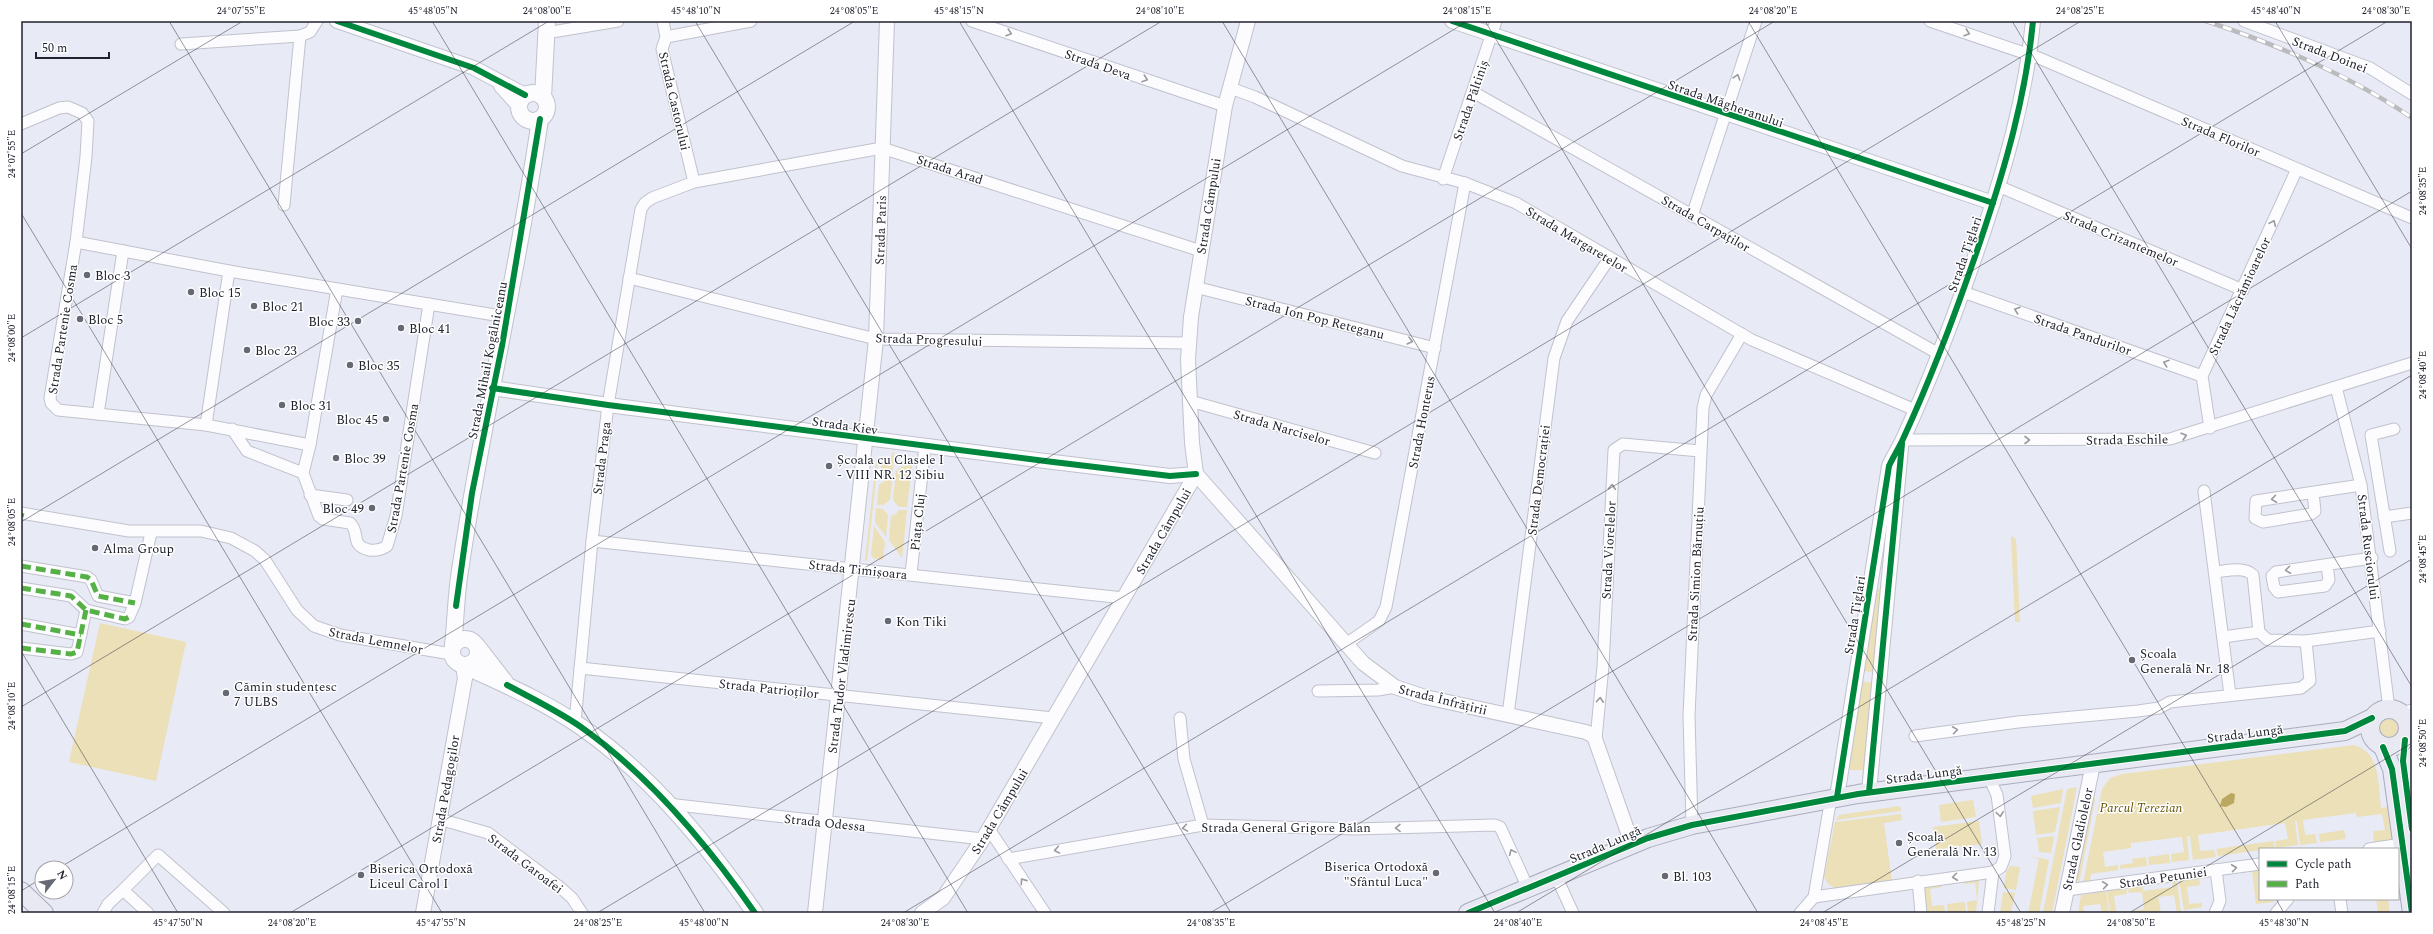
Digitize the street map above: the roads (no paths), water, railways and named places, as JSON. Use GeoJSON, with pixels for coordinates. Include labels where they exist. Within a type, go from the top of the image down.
{"type":"FeatureCollection","features":[{"type":"Feature","properties":{"kind":"main road","name":"Strada Mihail Kogălniceanu"},"geometry":{"type":"LineString","coordinates":[[507,685],[463,626],[456,606],[472,493],[507,317],[535,158],[531,105],[544,72],[549,32]]}},
{"type":"Feature","properties":{"kind":"main road"},"geometry":{"type":"LineString","coordinates":[[456,606],[452,650],[455,662],[507,685],[575,722],[634,769],[668,804],[711,855],[755,913]]}},
{"type":"Feature","properties":{"kind":"main road"},"geometry":{"type":"LineString","coordinates":[[452,650],[464,638],[475,644],[477,658],[471,664],[464,666]]}},
{"type":"Feature","properties":{"kind":"main road","name":"Strada Lungă"},"geometry":{"type":"LineString","coordinates":[[1468,913],[1632,844],[1692,825],[1869,792],[1989,778],[2345,731],[2372,718],[2377,713],[2406,723]]}},
{"type":"Feature","properties":{"kind":"main road"},"geometry":{"type":"LineString","coordinates":[[2372,718],[2370,729],[2392,769],[2412,913]]}},
{"type":"Feature","properties":{"kind":"main road"},"geometry":{"type":"LineString","coordinates":[[2378,744],[2395,747],[2406,723]]}},
{"type":"Feature","properties":{"kind":"main road","name":"Strada Rusciorului"},"geometry":{"type":"LineString","coordinates":[[2406,723],[2404,761],[2412,829]]}},
{"type":"Feature","properties":{"kind":"main road","name":"Strada Lungă"},"geometry":{"type":"LineString","coordinates":[[2345,731],[2363,735],[2378,744]]}},
{"type":"Feature","properties":{"kind":"main road"},"geometry":{"type":"LineString","coordinates":[[21,892],[44,913]]}},
{"type":"Feature","properties":{"kind":"street"},"geometry":{"type":"LineString","coordinates":[[181,44],[300,36],[310,32],[317,21]]}},
{"type":"Feature","properties":{"kind":"street"},"geometry":{"type":"LineString","coordinates":[[337,21],[474,68],[531,105]]}},
{"type":"Feature","properties":{"kind":"street"},"geometry":{"type":"LineString","coordinates":[[541,21],[542,33],[618,21]]}},
{"type":"Feature","properties":{"kind":"street","name":"Strada Castorului"},"geometry":{"type":"LineString","coordinates":[[662,21],[666,37],[662,49],[694,182]]}},
{"type":"Feature","properties":{"kind":"street"},"geometry":{"type":"LineString","coordinates":[[666,37],[751,21]]}},
{"type":"Feature","properties":{"kind":"street","name":"Strada Paris"},"geometry":{"type":"LineString","coordinates":[[868,439],[876,339],[887,21]]}},
{"type":"Feature","properties":{"kind":"street","name":"Strada Deva"},"geometry":{"type":"LineString","coordinates":[[972,21],[1225,106]]}},
{"type":"Feature","properties":{"kind":"street","name":"Strada Câmpului"},"geometry":{"type":"LineString","coordinates":[[922,913],[943,898],[986,834],[1196,474],[1193,459],[1189,343],[1195,287],[1225,106],[1248,21]]}},
{"type":"Feature","properties":{"kind":"street","name":"Strada Măgheranului"},"geometry":{"type":"LineString","coordinates":[[1452,21],[1993,203]]}},
{"type":"Feature","properties":{"kind":"street","name":"Strada Păltiniș"},"geometry":{"type":"LineString","coordinates":[[1443,179],[1496,21]]}},
{"type":"Feature","properties":{"kind":"street"},"geometry":{"type":"LineString","coordinates":[[1692,216],[1756,21]]}},
{"type":"Feature","properties":{"kind":"street","name":"Strada Florilor"},"geometry":{"type":"LineString","coordinates":[[1930,21],[2029,55],[2412,218]]}},
{"type":"Feature","properties":{"kind":"street","name":"Strada Țiglari"},"geometry":{"type":"LineString","coordinates":[[1834,798],[1887,475],[1893,457],[1902,440],[1939,354],[1963,292],[1993,203],[2020,106],[2033,21]]}},
{"type":"Feature","properties":{"kind":"street","name":"Strada Doinei"},"geometry":{"type":"LineString","coordinates":[[2244,21],[2364,65],[2412,94]]}},
{"type":"Feature","properties":{"kind":"street"},"geometry":{"type":"LineString","coordinates":[[284,205],[300,36]]}},
{"type":"Feature","properties":{"kind":"street","name":"Strada Margaretelor"},"geometry":{"type":"LineString","coordinates":[[1230,88],[1255,97],[1402,166],[1443,179],[1465,183],[1516,203],[1742,334],[1915,410]]}},
{"type":"Feature","properties":{"kind":"street","name":"Strada Carpaților"},"geometry":{"type":"LineString","coordinates":[[1473,92],[1939,354]]}},
{"type":"Feature","properties":{"kind":"street","name":"Strada Partenie Cosma"},"geometry":{"type":"LineString","coordinates":[[21,124],[59,108],[68,107],[82,113],[88,121],[86,157],[76,242],[50,398],[51,403],[58,410],[206,425],[310,445]]}},
{"type":"Feature","properties":{"kind":"street","name":"Strada Arad"},"geometry":{"type":"LineString","coordinates":[[694,182],[882,148],[1201,251]]}},
{"type":"Feature","properties":{"kind":"street","name":"Strada Lăcrămioarelor"},"geometry":{"type":"LineString","coordinates":[[2202,376],[2243,290],[2297,169]]}},
{"type":"Feature","properties":{"kind":"street","name":"Strada Praga"},"geometry":{"type":"LineString","coordinates":[[575,722],[592,541],[608,405],[642,205],[657,195],[694,182]]}},
{"type":"Feature","properties":{"kind":"street","name":"Strada Honterus"},"geometry":{"type":"LineString","coordinates":[[1346,644],[1379,621],[1384,612],[1465,183]]}},
{"type":"Feature","properties":{"kind":"street","name":"Strada Crizantemelor"},"geometry":{"type":"LineString","coordinates":[[1998,186],[2243,290]]}},
{"type":"Feature","properties":{"kind":"street"},"geometry":{"type":"LineString","coordinates":[[76,242],[229,271],[507,317]]}},
{"type":"Feature","properties":{"kind":"street"},"geometry":{"type":"LineString","coordinates":[[98,414],[123,251]]}},
{"type":"Feature","properties":{"kind":"street","name":"Strada Democrației"},"geometry":{"type":"LineString","coordinates":[[1508,715],[1554,358],[1567,321],[1609,258]]}},
{"type":"Feature","properties":{"kind":"street"},"geometry":{"type":"LineString","coordinates":[[206,425],[229,271]]}},
{"type":"Feature","properties":{"kind":"street","name":"Strada Progresului"},"geometry":{"type":"LineString","coordinates":[[629,278],[876,339],[1189,343]]}},
{"type":"Feature","properties":{"kind":"street","name":"Strada Ion Pop Reteganu"},"geometry":{"type":"LineString","coordinates":[[1195,287],[1435,348]]}},
{"type":"Feature","properties":{"kind":"street"},"geometry":{"type":"LineString","coordinates":[[232,429],[247,451],[302,473],[310,445],[337,289]]}},
{"type":"Feature","properties":{"kind":"street","name":"Strada Pandurilor"},"geometry":{"type":"LineString","coordinates":[[1963,292],[2202,376]]}},
{"type":"Feature","properties":{"kind":"street","name":"Strada Partenie Cosma"},"geometry":{"type":"LineString","coordinates":[[302,473],[319,516],[352,525],[358,545],[362,548],[374,551],[387,546],[396,516],[428,304]]}},
{"type":"Feature","properties":{"kind":"street","name":"Strada Simion Bărnuțiu"},"geometry":{"type":"LineString","coordinates":[[1692,825],[1689,716],[1700,451],[1704,400],[1742,334]]}},
{"type":"Feature","properties":{"kind":"street","name":"Strada Eschile"},"geometry":{"type":"LineString","coordinates":[[1902,440],[2170,439],[2210,428],[2412,363]]}},
{"type":"Feature","properties":{"kind":"street"},"geometry":{"type":"LineString","coordinates":[[2202,376],[2210,428]]}},
{"type":"Feature","properties":{"kind":"street","name":"Strada Rusciorului"},"geometry":{"type":"LineString","coordinates":[[2336,387],[2361,485],[2372,558],[2380,631],[2406,723]]}},
{"type":"Feature","properties":{"kind":"street","name":"Strada Kiev"},"geometry":{"type":"LineString","coordinates":[[492,388],[608,405],[924,446],[1170,476],[1196,474]]}},
{"type":"Feature","properties":{"kind":"street","name":"Strada Narciselor"},"geometry":{"type":"LineString","coordinates":[[1190,401],[1375,453]]}},
{"type":"Feature","properties":{"kind":"street","name":"Strada Rusciorului"},"geometry":{"type":"LineString","coordinates":[[2390,551],[2371,435],[2394,429]]}},
{"type":"Feature","properties":{"kind":"street","name":"Strada Tudor Vladimirescu"},"geometry":{"type":"LineString","coordinates":[[814,909],[868,439]]}},
{"type":"Feature","properties":{"kind":"street","name":"Strada Țiglari"},"geometry":{"type":"LineString","coordinates":[[1869,792],[1902,440]]}},
{"type":"Feature","properties":{"kind":"street","name":"Strada Viorelelor"},"geometry":{"type":"LineString","coordinates":[[1596,739],[1602,666],[1614,450],[1624,444],[1700,451]]}},
{"type":"Feature","properties":{"kind":"street","name":"Piața Cluj"},"geometry":{"type":"LineString","coordinates":[[911,574],[924,446]]}},
{"type":"Feature","properties":{"kind":"street","name":"Strada Înfrățirii"},"geometry":{"type":"LineString","coordinates":[[1196,474],[1346,644],[1374,672],[1395,688],[1424,697],[1586,732],[1596,739]]}},
{"type":"Feature","properties":{"kind":"street"},"geometry":{"type":"LineString","coordinates":[[2313,493],[2315,511],[2311,514],[2263,522],[2255,518],[2256,501],[2361,485]]}},
{"type":"Feature","properties":{"kind":"street"},"geometry":{"type":"LineString","coordinates":[[2204,491],[2230,695]]}},
{"type":"Feature","properties":{"kind":"street"},"geometry":{"type":"LineString","coordinates":[[310,495],[347,500]]}},
{"type":"Feature","properties":{"kind":"street"},"geometry":{"type":"LineString","coordinates":[[2364,503],[2382,500]]}},
{"type":"Feature","properties":{"kind":"street","name":"Strada Rusciorului"},"geometry":{"type":"LineString","coordinates":[[2384,517],[2412,513]]}},
{"type":"Feature","properties":{"kind":"street","name":"Strada Lemnelor"},"geometry":{"type":"LineString","coordinates":[[21,514],[105,528],[151,533],[201,531],[215,533],[243,543],[255,551],[270,567],[297,610],[307,621],[326,631],[452,650]]}},
{"type":"Feature","properties":{"kind":"street"},"geometry":{"type":"LineString","coordinates":[[21,588],[71,596],[86,610],[125,619],[129,617],[135,603],[151,533]]}},
{"type":"Feature","properties":{"kind":"street","name":"Strada Timișoara"},"geometry":{"type":"LineString","coordinates":[[592,541],[1124,598]]}},
{"type":"Feature","properties":{"kind":"street"},"geometry":{"type":"LineString","coordinates":[[2327,565],[2329,580],[2325,586],[2278,592],[2274,587],[2272,576],[2276,572],[2372,558]]}},
{"type":"Feature","properties":{"kind":"street"},"geometry":{"type":"LineString","coordinates":[[21,566],[87,576],[91,580],[98,596],[135,603]]}},
{"type":"Feature","properties":{"kind":"street"},"geometry":{"type":"LineString","coordinates":[[2215,572],[2243,570],[2249,571],[2253,575],[2259,632],[2268,640],[2306,641],[2380,631]]}},
{"type":"Feature","properties":{"kind":"street"},"geometry":{"type":"LineString","coordinates":[[21,648],[71,654],[77,652],[86,610]]}},
{"type":"Feature","properties":{"kind":"street"},"geometry":{"type":"LineString","coordinates":[[21,624],[81,635]]}},
{"type":"Feature","properties":{"kind":"street"},"geometry":{"type":"LineString","coordinates":[[2223,637],[2259,632]]}},
{"type":"Feature","properties":{"kind":"street"},"geometry":{"type":"LineString","coordinates":[[1915,736],[1981,727],[2138,711],[2159,708],[2170,702],[2301,688],[2308,684],[2311,674],[2306,641]]}},
{"type":"Feature","properties":{"kind":"street","name":"Strada Pedagogilor"},"geometry":{"type":"LineString","coordinates":[[423,913],[465,678],[464,666]]}},
{"type":"Feature","properties":{"kind":"street","name":"Strada Patrioților"},"geometry":{"type":"LineString","coordinates":[[580,668],[1053,718]]}},
{"type":"Feature","properties":{"kind":"street"},"geometry":{"type":"LineString","coordinates":[[1318,691],[1378,690],[1395,688]]}},
{"type":"Feature","properties":{"kind":"street"},"geometry":{"type":"LineString","coordinates":[[1180,718],[1184,759],[1203,825]]}},
{"type":"Feature","properties":{"kind":"street"},"geometry":{"type":"LineString","coordinates":[[1596,739],[1632,844]]}},
{"type":"Feature","properties":{"kind":"street","name":"Strada Gladiolelor"},"geometry":{"type":"LineString","coordinates":[[2062,913],[2093,764]]}},
{"type":"Feature","properties":{"kind":"street"},"geometry":{"type":"LineString","coordinates":[[1814,897],[1918,881],[1993,872],[2001,867],[2005,856],[1997,795],[1989,778]]}},
{"type":"Feature","properties":{"kind":"street"},"geometry":{"type":"LineString","coordinates":[[1800,913],[1814,897],[1834,798]]}},
{"type":"Feature","properties":{"kind":"street","name":"Strada Odessa"},"geometry":{"type":"LineString","coordinates":[[668,804],[824,822],[986,834]]}},
{"type":"Feature","properties":{"kind":"street","name":"Strada Garoafei"},"geometry":{"type":"LineString","coordinates":[[439,819],[480,830],[497,838],[562,889],[572,898],[582,913]]}},
{"type":"Feature","properties":{"kind":"street","name":"Strada General Grigore Bălan"},"geometry":{"type":"LineString","coordinates":[[1008,859],[1203,825],[1356,828],[1495,825],[1500,827],[1528,888]]}},
{"type":"Feature","properties":{"kind":"street"},"geometry":{"type":"LineString","coordinates":[[986,834],[1008,859],[1045,913]]}},
{"type":"Feature","properties":{"kind":"street"},"geometry":{"type":"LineString","coordinates":[[2376,848],[2402,844]]}},
{"type":"Feature","properties":{"kind":"street"},"geometry":{"type":"LineString","coordinates":[[103,913],[108,904],[158,855],[224,913]]}},
{"type":"Feature","properties":{"kind":"street","name":"Strada Petuniei"},"geometry":{"type":"LineString","coordinates":[[2067,890],[2259,864]]}},
{"type":"Feature","properties":{"kind":"street"},"geometry":{"type":"LineString","coordinates":[[2215,913],[2220,901],[2216,870]]}},
{"type":"Feature","properties":{"kind":"street"},"geometry":{"type":"LineString","coordinates":[[1988,913],[1993,872]]}},
{"type":"Feature","properties":{"kind":"street"},"geometry":{"type":"LineString","coordinates":[[1556,876],[1573,913]]}},
{"type":"Feature","properties":{"kind":"street"},"geometry":{"type":"LineString","coordinates":[[1918,881],[1921,913]]}},
{"type":"Feature","properties":{"kind":"street"},"geometry":{"type":"LineString","coordinates":[[123,890],[148,913]]}},
{"type":"Feature","properties":{"kind":"street"},"geometry":{"type":"LineString","coordinates":[[2276,913],[2287,900]]}},
{"type":"Feature","properties":{"kind":"street"},"geometry":{"type":"LineString","coordinates":[[2340,900],[2342,913]]}},
{"type":"Feature","properties":{"kind":"railway"},"geometry":{"type":"LineString","coordinates":[[2206,21],[2260,40],[2313,62],[2364,88],[2412,118]]}},
{"type":"Feature","properties":{"kind":"place","name":"Bloc 3"},"geometry":{"type":"Point","coordinates":[87,275]}},
{"type":"Feature","properties":{"kind":"place","name":"Bloc 15"},"geometry":{"type":"Point","coordinates":[191,292]}},
{"type":"Feature","properties":{"kind":"place","name":"Bloc 21"},"geometry":{"type":"Point","coordinates":[254,306]}},
{"type":"Feature","properties":{"kind":"place","name":"Bloc 5"},"geometry":{"type":"Point","coordinates":[80,319]}},
{"type":"Feature","properties":{"kind":"place","name":"Bloc 33"},"geometry":{"type":"Point","coordinates":[358,321]}},
{"type":"Feature","properties":{"kind":"place","name":"Bloc 41"},"geometry":{"type":"Point","coordinates":[401,328]}},
{"type":"Feature","properties":{"kind":"place","name":"Bloc 23"},"geometry":{"type":"Point","coordinates":[247,350]}},
{"type":"Feature","properties":{"kind":"place","name":"Bloc 35"},"geometry":{"type":"Point","coordinates":[350,365]}},
{"type":"Feature","properties":{"kind":"place","name":"Bloc 31"},"geometry":{"type":"Point","coordinates":[282,405]}},
{"type":"Feature","properties":{"kind":"place","name":"Bloc 45"},"geometry":{"type":"Point","coordinates":[386,419]}},
{"type":"Feature","properties":{"kind":"place","name":"Bloc 39"},"geometry":{"type":"Point","coordinates":[336,458]}},
{"type":"Feature","properties":{"kind":"place","name":"Școala cu Clasele I - VIII NR. 12 Sibiu"},"geometry":{"type":"Point","coordinates":[829,466]}},
{"type":"Feature","properties":{"kind":"place","name":"Bloc 49"},"geometry":{"type":"Point","coordinates":[372,508]}},
{"type":"Feature","properties":{"kind":"place","name":"Alma Group"},"geometry":{"type":"Point","coordinates":[95,548]}},
{"type":"Feature","properties":{"kind":"place","name":"Kon Tiki"},"geometry":{"type":"Point","coordinates":[888,621]}},
{"type":"Feature","properties":{"kind":"place","name":"Școala Generală Nr. 18"},"geometry":{"type":"Point","coordinates":[2132,660]}},
{"type":"Feature","properties":{"kind":"place","name":"Cămin studențesc 7 ULBS"},"geometry":{"type":"Point","coordinates":[226,693]}},
{"type":"Feature","properties":{"kind":"place","name":"Școala Generală Nr. 13"},"geometry":{"type":"Point","coordinates":[1899,843]}},
{"type":"Feature","properties":{"kind":"place","name":"Biserica Ortodoxă \"Sfântul Luca\""},"geometry":{"type":"Point","coordinates":[1436,873]}},
{"type":"Feature","properties":{"kind":"place","name":"Biserica Ortodoxă Liceul Carol I"},"geometry":{"type":"Point","coordinates":[361,875]}},
{"type":"Feature","properties":{"kind":"place","name":"Bl. 103"},"geometry":{"type":"Point","coordinates":[1665,876]}},
{"type":"Feature","properties":{"kind":"park label","name":"Parcul Terezian"},"geometry":{"type":"Point","coordinates":[2141,807]}}]}
